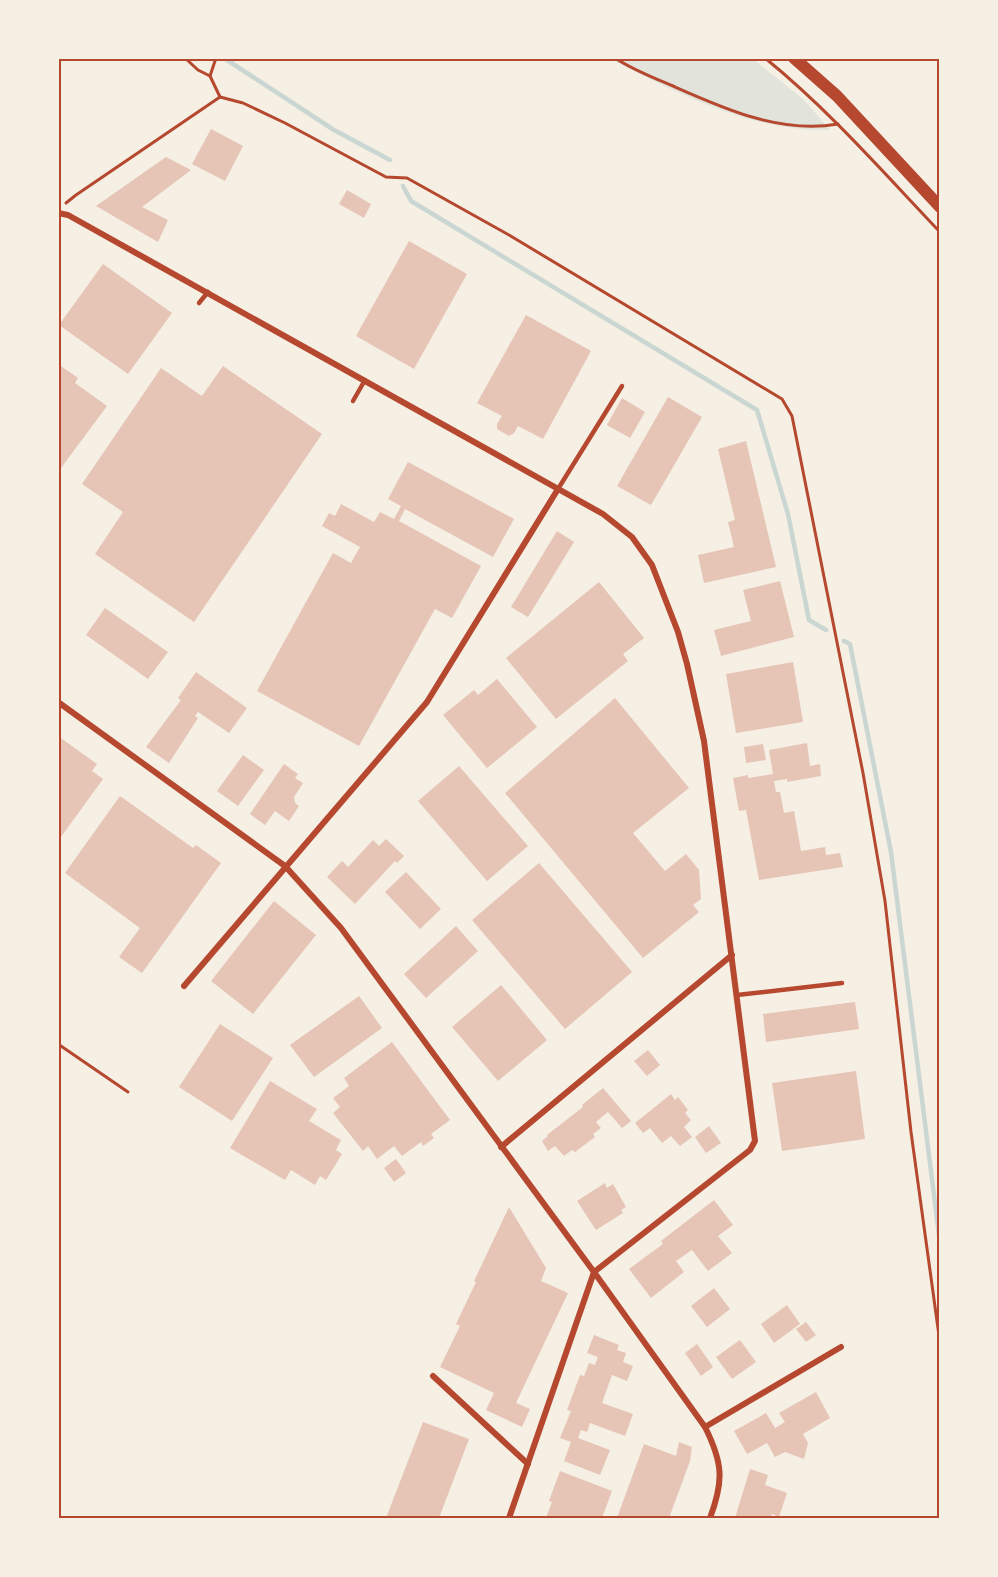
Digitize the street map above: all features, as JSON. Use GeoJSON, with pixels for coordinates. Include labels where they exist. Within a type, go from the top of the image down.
{"type":"FeatureCollection","features":[{"type":"Feature","properties":{"kind":"main road"},"geometry":{"type":"LineString","coordinates":[[794,58],[837,96],[939,207]]}},
{"type":"Feature","properties":{"kind":"street"},"geometry":{"type":"LineString","coordinates":[[59,212],[208,292],[603,514],[639,545],[652,565],[676,624],[704,741],[755,1141],[753,1147],[594,1272],[509,1518]]}},
{"type":"Feature","properties":{"kind":"street"},"geometry":{"type":"LineString","coordinates":[[184,986],[427,702],[558,489]]}},
{"type":"Feature","properties":{"kind":"street"},"geometry":{"type":"LineString","coordinates":[[58,702],[285,867],[341,928],[705,1427],[715,1447],[720,1465],[719,1485],[710,1518]]}},
{"type":"Feature","properties":{"kind":"street"},"geometry":{"type":"LineString","coordinates":[[501,1147],[732,955]]}},
{"type":"Feature","properties":{"kind":"street"},"geometry":{"type":"LineString","coordinates":[[705,1427],[841,1347]]}},
{"type":"Feature","properties":{"kind":"street"},"geometry":{"type":"LineString","coordinates":[[433,1376],[528,1464]]}},
{"type":"Feature","properties":{"kind":"lane"},"geometry":{"type":"LineString","coordinates":[[199,303],[208,292]]}},
{"type":"Feature","properties":{"kind":"lane"},"geometry":{"type":"LineString","coordinates":[[353,401],[365,380]]}},
{"type":"Feature","properties":{"kind":"lane"},"geometry":{"type":"LineString","coordinates":[[558,489],[622,386]]}},
{"type":"Feature","properties":{"kind":"lane"},"geometry":{"type":"LineString","coordinates":[[737,995],[842,983]]}},
{"type":"Feature","properties":{"kind":"path"},"geometry":{"type":"LineString","coordinates":[[185,58],[198,70],[210,73]]}},
{"type":"Feature","properties":{"kind":"path"},"geometry":{"type":"LineString","coordinates":[[216,58],[210,73],[220,97]]}},
{"type":"Feature","properties":{"kind":"path"},"geometry":{"type":"LineString","coordinates":[[615,58],[706,100],[760,120],[810,128],[838,124]]}},
{"type":"Feature","properties":{"kind":"path"},"geometry":{"type":"LineString","coordinates":[[765,58],[838,124],[939,232]]}},
{"type":"Feature","properties":{"kind":"path"},"geometry":{"type":"LineString","coordinates":[[59,212],[76,195],[220,97],[234,100],[264,113],[386,177],[407,178],[509,235],[782,399],[792,416],[885,901],[911,1132],[939,1343]]}},
{"type":"Feature","properties":{"kind":"path"},"geometry":{"type":"LineString","coordinates":[[58,1044],[128,1092]]}},
{"type":"Feature","properties":{"kind":"shaded area"},"geometry":{"type":"Polygon","coordinates":[[[610,59],[753,59],[803,99],[830,130],[772,125],[716,108],[610,59]]]}},
{"type":"Feature","properties":{"kind":"building"},"geometry":{"type":"Polygon","coordinates":[[[211,129],[243,146],[225,181],[192,164],[211,129]]]}},
{"type":"Feature","properties":{"kind":"building"},"geometry":{"type":"Polygon","coordinates":[[[166,157],[191,170],[142,207],[168,220],[158,242],[96,206],[166,157]]]}},
{"type":"Feature","properties":{"kind":"building"},"geometry":{"type":"Polygon","coordinates":[[[347,190],[371,204],[364,218],[339,204],[347,190]]]}},
{"type":"Feature","properties":{"kind":"building"},"geometry":{"type":"Polygon","coordinates":[[[409,241],[467,274],[414,369],[356,336],[409,241]]]}},
{"type":"Feature","properties":{"kind":"building"},"geometry":{"type":"Polygon","coordinates":[[[103,264],[172,313],[128,374],[59,325],[103,264]]]}},
{"type":"Feature","properties":{"kind":"building"},"geometry":{"type":"Polygon","coordinates":[[[526,315],[591,351],[543,439],[518,426],[509,436],[497,429],[502,416],[477,403],[526,315]]]}},
{"type":"Feature","properties":{"kind":"building"},"geometry":{"type":"Polygon","coordinates":[[[58,364],[78,378],[75,383],[107,406],[58,472],[58,364]]]}},
{"type":"Feature","properties":{"kind":"building"},"geometry":{"type":"Polygon","coordinates":[[[223,366],[322,434],[194,622],[95,554],[123,512],[82,484],[161,368],[202,396],[223,366]]]}},
{"type":"Feature","properties":{"kind":"building"},"geometry":{"type":"Polygon","coordinates":[[[668,397],[702,417],[651,505],[617,486],[668,397]]]}},
{"type":"Feature","properties":{"kind":"building"},"geometry":{"type":"Polygon","coordinates":[[[622,398],[645,412],[630,438],[607,425],[622,398]]]}},
{"type":"Feature","properties":{"kind":"building"},"geometry":{"type":"Polygon","coordinates":[[[746,441],[776,567],[704,583],[698,555],[734,547],[728,522],[735,520],[718,449],[746,441]]]}},
{"type":"Feature","properties":{"kind":"building"},"geometry":{"type":"Polygon","coordinates":[[[408,462],[514,519],[493,557],[405,509],[399,521],[481,566],[452,618],[435,609],[359,746],[257,691],[333,553],[351,563],[360,547],[322,526],[329,513],[335,516],[341,504],[374,522],[380,512],[394,519],[401,506],[388,499],[408,462]]]}},
{"type":"Feature","properties":{"kind":"building"},"geometry":{"type":"Polygon","coordinates":[[[557,531],[574,542],[528,617],[511,607],[557,531]]]}},
{"type":"Feature","properties":{"kind":"building"},"geometry":{"type":"Polygon","coordinates":[[[780,581],[794,637],[721,656],[714,630],[751,621],[743,590],[780,581]]]}},
{"type":"Feature","properties":{"kind":"building"},"geometry":{"type":"Polygon","coordinates":[[[599,582],[644,638],[623,654],[628,661],[556,719],[506,658],[599,582]]]}},
{"type":"Feature","properties":{"kind":"building"},"geometry":{"type":"Polygon","coordinates":[[[105,608],[168,652],[148,679],[86,635],[105,608]]]}},
{"type":"Feature","properties":{"kind":"building"},"geometry":{"type":"Polygon","coordinates":[[[793,662],[803,722],[736,733],[726,674],[793,662]]]}},
{"type":"Feature","properties":{"kind":"building"},"geometry":{"type":"Polygon","coordinates":[[[196,672],[247,708],[229,733],[198,712],[195,716],[198,718],[169,763],[146,747],[181,700],[178,698],[196,672]]]}},
{"type":"Feature","properties":{"kind":"building"},"geometry":{"type":"Polygon","coordinates":[[[497,679],[537,727],[487,768],[443,715],[474,690],[478,695],[497,679]]]}},
{"type":"Feature","properties":{"kind":"building"},"geometry":{"type":"Polygon","coordinates":[[[615,698],[689,788],[633,833],[665,871],[686,854],[699,870],[701,899],[693,905],[699,912],[643,958],[505,793],[615,698]]]}},
{"type":"Feature","properties":{"kind":"building"},"geometry":{"type":"Polygon","coordinates":[[[58,736],[97,764],[92,771],[103,779],[58,841],[58,736]]]}},
{"type":"Feature","properties":{"kind":"building"},"geometry":{"type":"Polygon","coordinates":[[[807,743],[810,766],[820,764],[821,776],[787,782],[787,779],[774,781],[776,792],[780,792],[784,813],[794,811],[801,851],[825,847],[826,855],[840,853],[843,867],[759,880],[746,810],[739,811],[733,778],[773,774],[769,750],[807,743]]]}},
{"type":"Feature","properties":{"kind":"building"},"geometry":{"type":"Polygon","coordinates":[[[763,744],[766,760],[746,763],[744,747],[763,744]]]}},
{"type":"Feature","properties":{"kind":"building"},"geometry":{"type":"Polygon","coordinates":[[[243,755],[264,770],[238,806],[217,791],[243,755]]]}},
{"type":"Feature","properties":{"kind":"building"},"geometry":{"type":"Polygon","coordinates":[[[284,764],[298,774],[295,778],[303,783],[294,797],[295,803],[299,806],[289,821],[275,811],[265,825],[250,814],[284,764]]]}},
{"type":"Feature","properties":{"kind":"building"},"geometry":{"type":"Polygon","coordinates":[[[459,766],[528,846],[487,881],[418,801],[459,766]]]}},
{"type":"Feature","properties":{"kind":"building"},"geometry":{"type":"Polygon","coordinates":[[[120,796],[193,848],[196,845],[221,863],[142,973],[119,957],[140,928],[65,873],[120,796]]]}},
{"type":"Feature","properties":{"kind":"building"},"geometry":{"type":"Polygon","coordinates":[[[386,839],[404,856],[397,863],[395,861],[355,904],[327,877],[342,861],[348,867],[373,840],[379,846],[386,839]]]}},
{"type":"Feature","properties":{"kind":"building"},"geometry":{"type":"Polygon","coordinates":[[[539,863],[632,972],[565,1029],[472,920],[539,863]]]}},
{"type":"Feature","properties":{"kind":"building"},"geometry":{"type":"Polygon","coordinates":[[[406,872],[441,909],[420,929],[385,892],[406,872]]]}},
{"type":"Feature","properties":{"kind":"building"},"geometry":{"type":"Polygon","coordinates":[[[274,901],[316,935],[253,1014],[211,981],[274,901]]]}},
{"type":"Feature","properties":{"kind":"building"},"geometry":{"type":"Polygon","coordinates":[[[456,926],[478,951],[426,998],[404,974],[456,926]]]}},
{"type":"Feature","properties":{"kind":"building"},"geometry":{"type":"Polygon","coordinates":[[[501,985],[547,1040],[498,1081],[452,1027],[501,985]]]}},
{"type":"Feature","properties":{"kind":"building"},"geometry":{"type":"Polygon","coordinates":[[[359,996],[382,1028],[314,1077],[290,1045],[359,996]]]}},
{"type":"Feature","properties":{"kind":"building"},"geometry":{"type":"Polygon","coordinates":[[[855,1002],[859,1029],[766,1042],[763,1014],[855,1002]]]}},
{"type":"Feature","properties":{"kind":"building"},"geometry":{"type":"Polygon","coordinates":[[[220,1024],[273,1058],[232,1121],[179,1087],[220,1024]]]}},
{"type":"Feature","properties":{"kind":"building"},"geometry":{"type":"Polygon","coordinates":[[[392,1042],[450,1120],[431,1134],[434,1138],[423,1146],[421,1142],[402,1156],[394,1146],[377,1159],[368,1146],[363,1151],[333,1113],[340,1107],[333,1098],[349,1086],[344,1078],[392,1042]]]}},
{"type":"Feature","properties":{"kind":"building"},"geometry":{"type":"Polygon","coordinates":[[[648,1050],[660,1065],[647,1076],[634,1061],[648,1050]]]}},
{"type":"Feature","properties":{"kind":"building"},"geometry":{"type":"Polygon","coordinates":[[[856,1071],[865,1139],[782,1151],[772,1083],[856,1071]]]}},
{"type":"Feature","properties":{"kind":"building"},"geometry":{"type":"Polygon","coordinates":[[[270,1081],[317,1109],[309,1121],[341,1140],[336,1150],[342,1154],[326,1180],[320,1176],[315,1185],[291,1170],[285,1180],[230,1148],[270,1081]]]}},
{"type":"Feature","properties":{"kind":"building"},"geometry":{"type":"Polygon","coordinates":[[[603,1088],[631,1121],[622,1128],[608,1112],[596,1122],[601,1128],[593,1134],[595,1137],[575,1152],[572,1150],[564,1156],[555,1146],[548,1151],[542,1141],[547,1135],[603,1088]]]}},
{"type":"Feature","properties":{"kind":"building"},"geometry":{"type":"Polygon","coordinates":[[[671,1094],[675,1100],[678,1097],[688,1110],[685,1113],[691,1120],[684,1127],[692,1137],[680,1146],[671,1136],[662,1143],[650,1128],[643,1133],[635,1123],[671,1094]]]}},
{"type":"Feature","properties":{"kind":"building"},"geometry":{"type":"Polygon","coordinates":[[[709,1126],[721,1143],[706,1153],[695,1137],[709,1126]]]}},
{"type":"Feature","properties":{"kind":"building"},"geometry":{"type":"Polygon","coordinates":[[[396,1159],[406,1173],[394,1182],[384,1168],[396,1159]]]}},
{"type":"Feature","properties":{"kind":"building"},"geometry":{"type":"Polygon","coordinates":[[[605,1183],[607,1188],[613,1184],[626,1207],[621,1210],[623,1213],[596,1230],[577,1201],[605,1183]]]}},
{"type":"Feature","properties":{"kind":"building"},"geometry":{"type":"Polygon","coordinates":[[[714,1200],[733,1225],[718,1236],[732,1253],[708,1271],[692,1250],[676,1261],[684,1272],[651,1298],[629,1269],[663,1244],[661,1241],[714,1200]]]}},
{"type":"Feature","properties":{"kind":"building"},"geometry":{"type":"Polygon","coordinates":[[[509,1207],[546,1268],[541,1281],[568,1293],[516,1403],[530,1409],[522,1427],[486,1410],[494,1393],[440,1367],[460,1326],[456,1324],[476,1282],[474,1281],[509,1207]]]}},
{"type":"Feature","properties":{"kind":"building"},"geometry":{"type":"Polygon","coordinates":[[[714,1288],[730,1309],[707,1327],[691,1306],[714,1288]]]}},
{"type":"Feature","properties":{"kind":"building"},"geometry":{"type":"Polygon","coordinates":[[[787,1305],[800,1324],[774,1343],[761,1324],[787,1305]]]}},
{"type":"Feature","properties":{"kind":"building"},"geometry":{"type":"Polygon","coordinates":[[[806,1322],[816,1335],[806,1342],[796,1329],[806,1322]]]}},
{"type":"Feature","properties":{"kind":"building"},"geometry":{"type":"Polygon","coordinates":[[[594,1335],[619,1345],[617,1350],[626,1353],[623,1362],[633,1366],[627,1381],[612,1375],[602,1403],[633,1414],[625,1436],[590,1423],[587,1432],[581,1430],[578,1438],[610,1450],[600,1475],[564,1461],[571,1442],[560,1438],[571,1411],[567,1410],[580,1375],[584,1376],[589,1363],[595,1365],[598,1357],[587,1353],[594,1335]]]}},
{"type":"Feature","properties":{"kind":"building"},"geometry":{"type":"Polygon","coordinates":[[[740,1340],[756,1362],[732,1379],[716,1357],[740,1340]]]}},
{"type":"Feature","properties":{"kind":"building"},"geometry":{"type":"Polygon","coordinates":[[[697,1344],[713,1367],[701,1376],[685,1353],[697,1344]]]}},
{"type":"Feature","properties":{"kind":"building"},"geometry":{"type":"Polygon","coordinates":[[[816,1392],[830,1418],[803,1434],[808,1443],[804,1459],[785,1452],[775,1457],[767,1443],[747,1454],[734,1431],[766,1413],[775,1428],[785,1422],[779,1413],[816,1392]]]}},
{"type":"Feature","properties":{"kind":"building"},"geometry":{"type":"Polygon","coordinates":[[[423,1422],[469,1439],[439,1518],[386,1518],[423,1422]]]}},
{"type":"Feature","properties":{"kind":"building"},"geometry":{"type":"Polygon","coordinates":[[[679,1442],[692,1447],[690,1461],[669,1518],[617,1518],[644,1444],[676,1456],[679,1442]]]}},
{"type":"Feature","properties":{"kind":"building"},"geometry":{"type":"Polygon","coordinates":[[[750,1469],[768,1475],[765,1485],[787,1493],[779,1517],[772,1514],[771,1518],[735,1518],[750,1469]]]}},
{"type":"Feature","properties":{"kind":"building"},"geometry":{"type":"Polygon","coordinates":[[[560,1471],[612,1491],[602,1518],[546,1518],[552,1502],[549,1501],[560,1471]]]}},
{"type":"Feature","properties":{"kind":"waterway"},"geometry":{"type":"LineString","coordinates":[[224,58],[334,130],[390,160]]}},
{"type":"Feature","properties":{"kind":"waterway"},"geometry":{"type":"LineString","coordinates":[[403,186],[411,201],[757,410],[788,514],[809,620],[826,630]]}},
{"type":"Feature","properties":{"kind":"waterway"},"geometry":{"type":"LineString","coordinates":[[844,641],[850,644],[891,852],[940,1243]]}}]}
